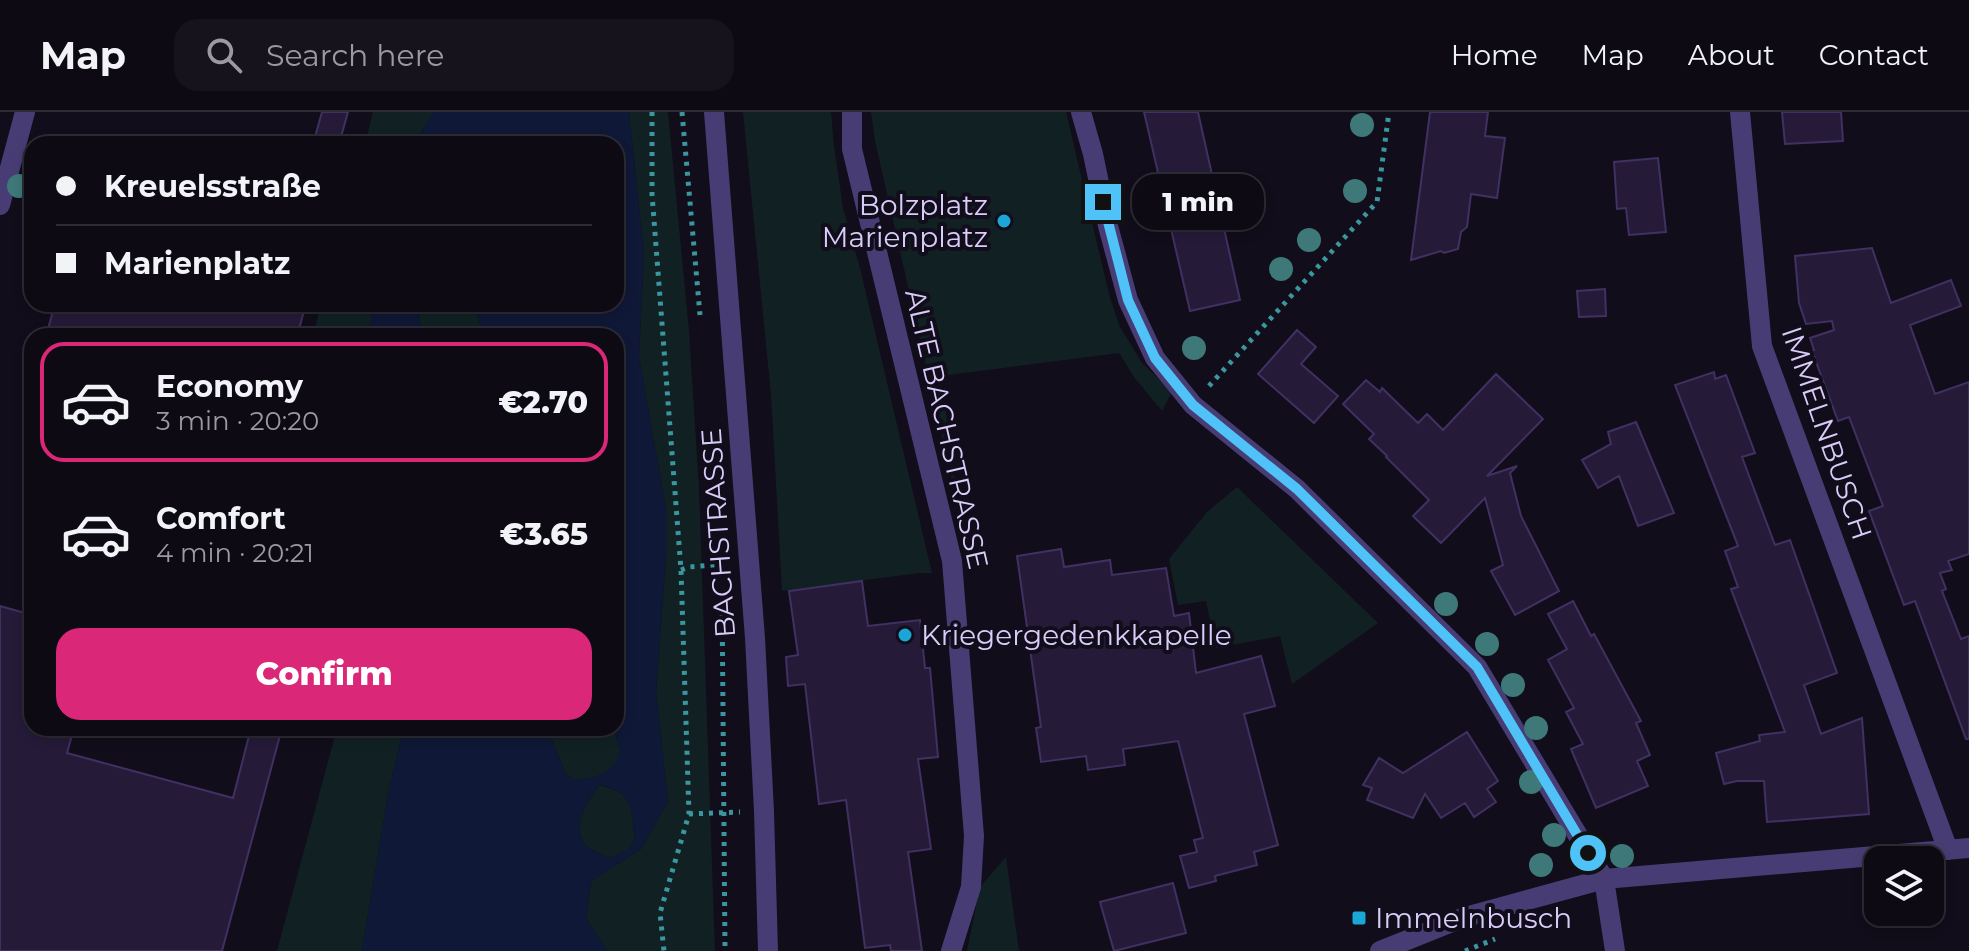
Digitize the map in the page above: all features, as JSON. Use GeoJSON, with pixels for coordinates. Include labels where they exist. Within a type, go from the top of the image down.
{"type":"FeatureCollection","features":[{"type":"Feature","properties":{"kind":"street"},"geometry":{"type":"LineString","coordinates":[[0,205],[25,112]]}},
{"type":"Feature","properties":{"kind":"street","name":"BACHSTRASSE"},"geometry":{"type":"LineString","coordinates":[[714,112],[755,638],[768,951]]}},
{"type":"Feature","properties":{"kind":"street","name":"ALTE BACHSTRASSE"},"geometry":{"type":"LineString","coordinates":[[852,112],[852,149],[952,561],[974,836],[971,887],[951,951]]}},
{"type":"Feature","properties":{"kind":"street"},"geometry":{"type":"LineString","coordinates":[[1081,112],[1128,300],[1155,358],[1193,405],[1297,489],[1477,667],[1604,879],[1615,951]]}},
{"type":"Feature","properties":{"kind":"street","name":"IMMELNBUSCH"},"geometry":{"type":"LineString","coordinates":[[1740,112],[1762,346],[1948,850]]}},
{"type":"Feature","properties":{"kind":"street"},"geometry":{"type":"LineString","coordinates":[[1380,951],[1462,918],[1604,879],[1969,848]]}},
{"type":"Feature","properties":{"kind":"path"},"geometry":{"type":"LineString","coordinates":[[652,112],[652,194],[681,570],[689,814],[660,913],[664,951]]}},
{"type":"Feature","properties":{"kind":"path"},"geometry":{"type":"LineString","coordinates":[[682,112],[700,315]]}},
{"type":"Feature","properties":{"kind":"path"},"geometry":{"type":"LineString","coordinates":[[1193,405],[1377,202],[1389,112]]}},
{"type":"Feature","properties":{"kind":"path"},"geometry":{"type":"LineString","coordinates":[[681,570],[722,565]]}},
{"type":"Feature","properties":{"kind":"path"},"geometry":{"type":"LineString","coordinates":[[722,580],[725,951]]}},
{"type":"Feature","properties":{"kind":"path"},"geometry":{"type":"LineString","coordinates":[[689,814],[723,813]]}},
{"type":"Feature","properties":{"kind":"path"},"geometry":{"type":"LineString","coordinates":[[1465,951],[1506,935]]}},
{"type":"Feature","properties":{"kind":"shaded area"},"geometry":{"type":"Polygon","coordinates":[[[373,112],[434,112],[419,136],[367,136],[373,112]]]}},
{"type":"Feature","properties":{"kind":"shaded area"},"geometry":{"type":"Polygon","coordinates":[[[629,112],[668,112],[689,331],[699,488],[715,951],[607,951],[586,918],[591,881],[641,849],[668,802],[656,691],[666,556],[666,509],[639,357],[644,255],[629,112]]]}},
{"type":"Feature","properties":{"kind":"shaded area"},"geometry":{"type":"Polygon","coordinates":[[[743,112],[831,112],[843,208],[932,573],[782,591],[771,395],[743,112]]]}},
{"type":"Feature","properties":{"kind":"shaded area"},"geometry":{"type":"Polygon","coordinates":[[[871,112],[1066,112],[1119,325],[1142,363],[1172,392],[1162,411],[1119,353],[941,376],[960,516],[871,112]]]}},
{"type":"Feature","properties":{"kind":"shaded area"},"geometry":{"type":"Polygon","coordinates":[[[319,312],[369,312],[372,317],[369,328],[315,328],[319,312]]]}},
{"type":"Feature","properties":{"kind":"shaded area"},"geometry":{"type":"Polygon","coordinates":[[[418,312],[477,312],[481,328],[421,328],[418,312]]]}},
{"type":"Feature","properties":{"kind":"shaded area"},"geometry":{"type":"Polygon","coordinates":[[[1237,487],[1378,623],[1292,684],[1280,636],[1216,648],[1206,601],[1178,605],[1169,559],[1207,512],[1237,487]]]}},
{"type":"Feature","properties":{"kind":"shaded area"},"geometry":{"type":"Polygon","coordinates":[[[335,736],[402,736],[389,789],[362,951],[277,951],[335,736]]]}},
{"type":"Feature","properties":{"kind":"shaded area"},"geometry":{"type":"Polygon","coordinates":[[[550,736],[616,736],[620,750],[617,762],[602,775],[577,780],[566,775],[550,736]]]}},
{"type":"Feature","properties":{"kind":"shaded area"},"geometry":{"type":"Polygon","coordinates":[[[600,785],[626,797],[635,838],[628,850],[609,858],[588,847],[580,830],[582,813],[600,785]]]}},
{"type":"Feature","properties":{"kind":"shaded area"},"geometry":{"type":"Polygon","coordinates":[[[1006,857],[1019,951],[967,951],[980,887],[1006,857]]]}},
{"type":"Feature","properties":{"kind":"water"},"geometry":{"type":"Polygon","coordinates":[[[434,112],[629,112],[644,255],[639,357],[666,509],[666,556],[656,691],[668,802],[641,849],[591,881],[586,918],[607,951],[362,951],[389,789],[402,736],[550,736],[566,775],[577,780],[602,775],[616,762],[620,750],[616,736],[624,736],[624,328],[481,328],[477,312],[624,312],[624,136],[419,136],[434,112]],[[600,785],[586,805],[580,822],[582,838],[588,847],[609,858],[627,850],[635,838],[629,803],[620,792],[600,785]]]}},
{"type":"Feature","properties":{"kind":"water"},"geometry":{"type":"Polygon","coordinates":[[[369,312],[418,312],[421,328],[369,328],[372,317],[369,312]]]}},
{"type":"Feature","properties":{"kind":"building"},"geometry":{"type":"Polygon","coordinates":[[[322,112],[348,112],[341,136],[315,136],[322,112]]]}},
{"type":"Feature","properties":{"kind":"building"},"geometry":{"type":"Polygon","coordinates":[[[1144,112],[1198,112],[1240,300],[1190,311],[1144,112]]]}},
{"type":"Feature","properties":{"kind":"building"},"geometry":{"type":"Polygon","coordinates":[[[1430,112],[1488,112],[1485,136],[1505,138],[1497,198],[1471,194],[1467,227],[1461,232],[1458,249],[1411,260],[1430,112]]]}},
{"type":"Feature","properties":{"kind":"building"},"geometry":{"type":"Polygon","coordinates":[[[1782,112],[1841,112],[1843,141],[1785,144],[1782,112]]]}},
{"type":"Feature","properties":{"kind":"building"},"geometry":{"type":"Polygon","coordinates":[[[1658,158],[1666,232],[1629,235],[1626,208],[1617,209],[1614,162],[1658,158]]]}},
{"type":"Feature","properties":{"kind":"building"},"geometry":{"type":"Polygon","coordinates":[[[1872,248],[1891,303],[1951,280],[1961,306],[1910,325],[1935,394],[1969,382],[1969,554],[1948,561],[1952,570],[1940,573],[1946,589],[1942,591],[1961,639],[1969,636],[1969,739],[1966,739],[1915,601],[1904,605],[1869,511],[1883,506],[1849,417],[1838,421],[1812,351],[1810,338],[1834,330],[1832,321],[1806,324],[1799,303],[1795,256],[1872,248]]]}},
{"type":"Feature","properties":{"kind":"building"},"geometry":{"type":"Polygon","coordinates":[[[1605,289],[1606,316],[1579,317],[1577,291],[1605,289]]]}},
{"type":"Feature","properties":{"kind":"building"},"geometry":{"type":"Polygon","coordinates":[[[53,312],[304,312],[299,328],[48,328],[53,312]]]}},
{"type":"Feature","properties":{"kind":"building"},"geometry":{"type":"Polygon","coordinates":[[[1297,330],[1316,347],[1301,364],[1338,396],[1314,423],[1258,374],[1297,330]]]}},
{"type":"Feature","properties":{"kind":"building"},"geometry":{"type":"Polygon","coordinates":[[[1714,372],[1715,379],[1726,375],[1755,453],[1742,457],[1775,545],[1790,540],[1837,673],[1804,685],[1821,734],[1862,718],[1869,814],[1767,822],[1764,781],[1724,784],[1716,753],[1760,741],[1759,735],[1785,732],[1731,589],[1738,587],[1725,551],[1738,546],[1675,385],[1714,372]]]}},
{"type":"Feature","properties":{"kind":"building"},"geometry":{"type":"Polygon","coordinates":[[[1496,374],[1543,419],[1487,476],[1517,466],[1510,473],[1521,516],[1559,591],[1515,615],[1491,571],[1503,565],[1485,498],[1441,543],[1413,516],[1429,500],[1369,439],[1374,434],[1343,404],[1366,380],[1380,392],[1382,388],[1418,423],[1427,414],[1443,430],[1496,374]]]}},
{"type":"Feature","properties":{"kind":"building"},"geometry":{"type":"Polygon","coordinates":[[[1636,422],[1674,513],[1638,526],[1619,476],[1598,488],[1582,460],[1611,444],[1608,432],[1636,422]]]}},
{"type":"Feature","properties":{"kind":"building"},"geometry":{"type":"Polygon","coordinates":[[[1061,549],[1064,567],[1110,560],[1112,575],[1166,568],[1174,616],[1189,613],[1196,673],[1261,656],[1275,706],[1244,714],[1278,845],[1254,852],[1257,865],[1215,876],[1216,881],[1189,888],[1180,856],[1197,852],[1194,840],[1203,838],[1178,741],[1123,749],[1125,765],[1088,770],[1086,756],[1041,762],[1036,728],[1041,727],[1017,556],[1061,549]]]}},
{"type":"Feature","properties":{"kind":"building"},"geometry":{"type":"Polygon","coordinates":[[[862,581],[868,626],[920,620],[925,668],[930,668],[938,757],[918,759],[931,849],[908,852],[922,951],[891,951],[890,945],[865,948],[846,800],[819,804],[805,684],[788,686],[786,657],[798,655],[789,591],[862,581]]]}},
{"type":"Feature","properties":{"kind":"building"},"geometry":{"type":"Polygon","coordinates":[[[1573,601],[1641,721],[1636,723],[1650,755],[1637,761],[1648,786],[1596,808],[1571,749],[1583,744],[1566,712],[1574,708],[1548,660],[1567,649],[1548,614],[1573,601]]]}},
{"type":"Feature","properties":{"kind":"building"},"geometry":{"type":"Polygon","coordinates":[[[0,606],[24,613],[24,736],[72,736],[67,753],[233,798],[249,736],[280,736],[222,951],[0,951],[0,606]]]}},
{"type":"Feature","properties":{"kind":"building"},"geometry":{"type":"Polygon","coordinates":[[[1467,732],[1498,781],[1487,789],[1496,802],[1474,817],[1465,803],[1441,818],[1425,794],[1413,818],[1367,800],[1372,788],[1363,785],[1379,758],[1403,773],[1467,732]]]}},
{"type":"Feature","properties":{"kind":"building"},"geometry":{"type":"Polygon","coordinates":[[[1173,883],[1186,933],[1114,951],[1100,902],[1173,883]]]}},
{"type":"Feature","properties":{"kind":"place","name":"Bolzplatz Marienplatz"},"geometry":{"type":"Point","coordinates":[1004,221]}},
{"type":"Feature","properties":{"kind":"place","name":"Kriegergedenkkapelle"},"geometry":{"type":"Point","coordinates":[905,635]}},
{"type":"Feature","properties":{"kind":"place","name":"Immelnbusch"},"geometry":{"type":"Point","coordinates":[1359,918]}},
{"type":"Feature","properties":{"kind":"route"},"geometry":{"type":"LineString","coordinates":[[1103,202],[1128,300],[1155,358],[1193,405],[1297,489],[1477,667],[1588,853]]}}]}
